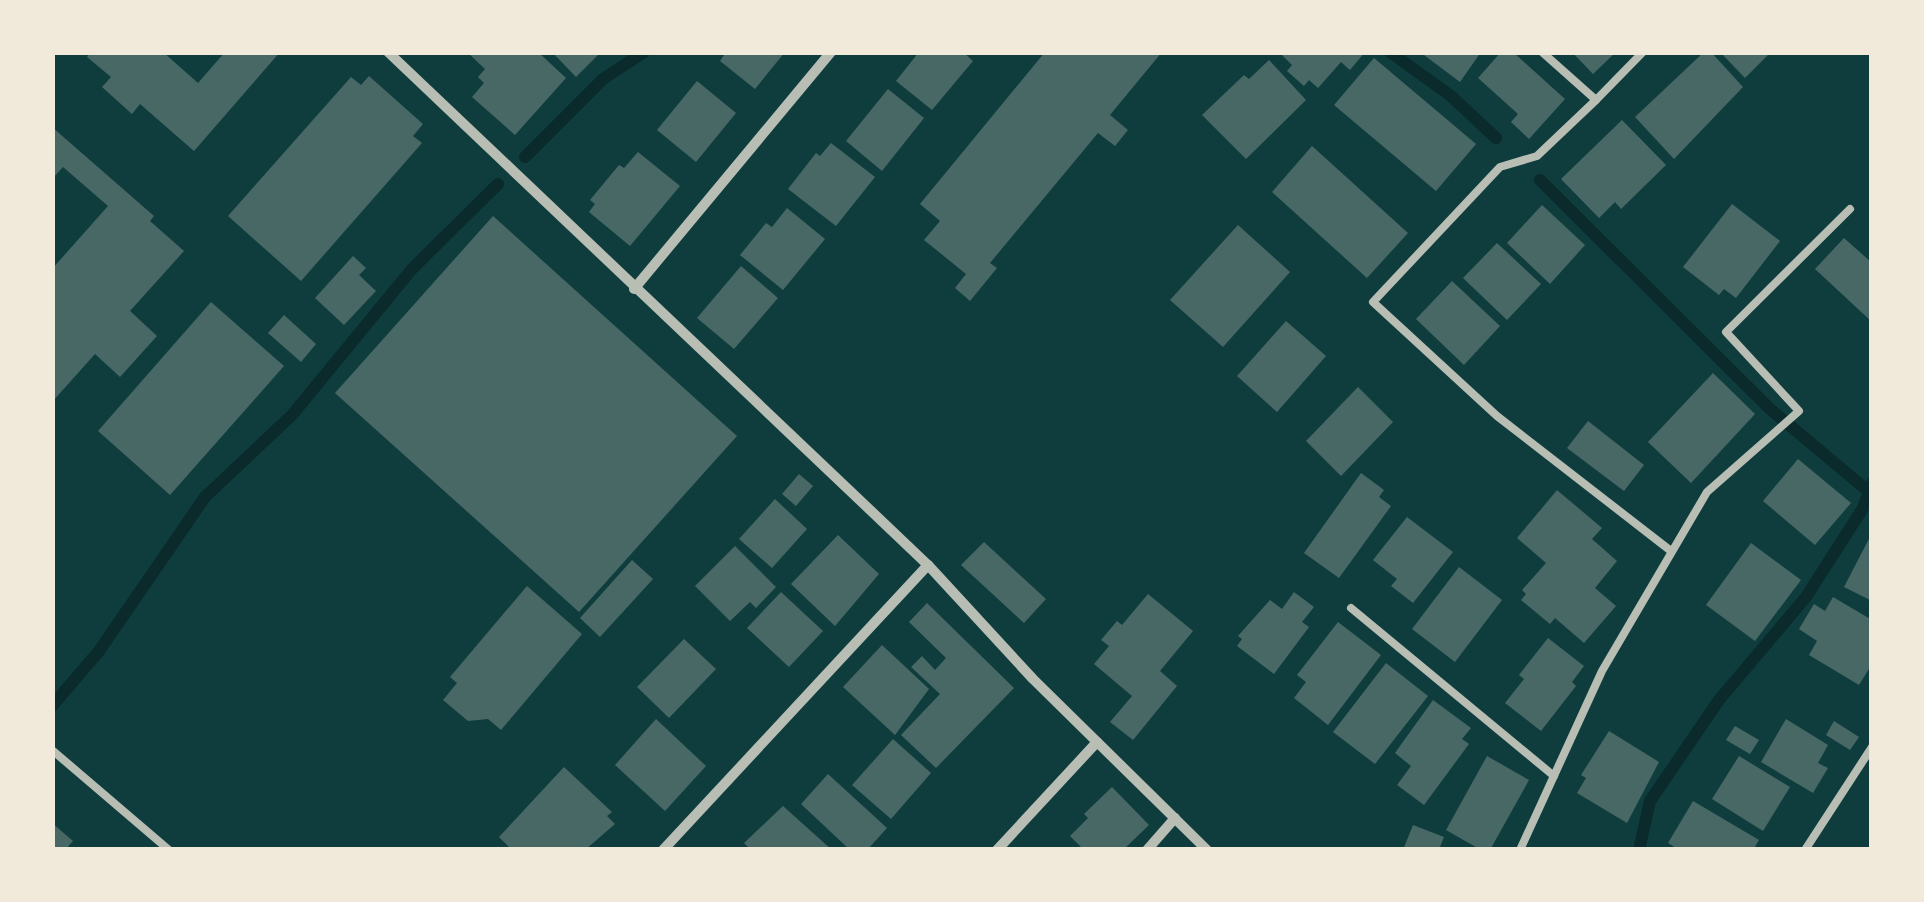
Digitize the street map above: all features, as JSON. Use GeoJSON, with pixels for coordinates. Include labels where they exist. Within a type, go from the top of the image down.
{"type":"FeatureCollection","features":[{"type":"Feature","properties":{"kind":"street"},"geometry":{"type":"LineString","coordinates":[[634,289],[832,52]]}},
{"type":"Feature","properties":{"kind":"street"},"geometry":{"type":"LineString","coordinates":[[396,54],[634,289],[928,564],[1096,742],[1206,850]]}},
{"type":"Feature","properties":{"kind":"street"},"geometry":{"type":"LineString","coordinates":[[663,850],[928,564]]}},
{"type":"Feature","properties":{"kind":"street"},"geometry":{"type":"LineString","coordinates":[[996,850],[1096,742]]}},
{"type":"Feature","properties":{"kind":"street"},"geometry":{"type":"LineString","coordinates":[[1147,850],[1175,818]]}},
{"type":"Feature","properties":{"kind":"lane"},"geometry":{"type":"LineString","coordinates":[[1542,52],[1596,100]]}},
{"type":"Feature","properties":{"kind":"lane"},"geometry":{"type":"LineString","coordinates":[[1643,52],[1538,156],[1500,167],[1373,302],[1497,416],[1670,551]]}},
{"type":"Feature","properties":{"kind":"lane"},"geometry":{"type":"LineString","coordinates":[[1520,850],[1602,671],[1707,492],[1798,411],[1726,332],[1850,209]]}},
{"type":"Feature","properties":{"kind":"lane"},"geometry":{"type":"LineString","coordinates":[[1350,608],[1554,776]]}},
{"type":"Feature","properties":{"kind":"lane"},"geometry":{"type":"LineString","coordinates":[[1805,850],[1872,747]]}},
{"type":"Feature","properties":{"kind":"lane"},"geometry":{"type":"LineString","coordinates":[[52,750],[169,850]]}},
{"type":"Feature","properties":{"kind":"building"},"geometry":{"type":"Polygon","coordinates":[[[91,52],[163,52],[198,83],[225,52],[280,52],[194,151],[140,104],[132,114],[102,87],[111,77],[87,57],[91,52]]]}},
{"type":"Feature","properties":{"kind":"building"},"geometry":{"type":"Polygon","coordinates":[[[467,52],[538,52],[566,78],[515,135],[472,97],[484,83],[478,77],[485,69],[467,52]]]}},
{"type":"Feature","properties":{"kind":"building"},"geometry":{"type":"Polygon","coordinates":[[[552,52],[601,52],[576,77],[552,52]]]}},
{"type":"Feature","properties":{"kind":"building"},"geometry":{"type":"Polygon","coordinates":[[[726,52],[785,52],[755,89],[720,61],[726,52]]]}},
{"type":"Feature","properties":{"kind":"building"},"geometry":{"type":"Polygon","coordinates":[[[919,52],[963,52],[973,61],[932,110],[896,81],[919,52]]]}},
{"type":"Feature","properties":{"kind":"building"},"geometry":{"type":"Polygon","coordinates":[[[1045,52],[1162,52],[1110,115],[1128,130],[1115,146],[1098,133],[990,263],[997,268],[970,301],[955,288],[966,274],[924,240],[940,221],[920,204],[1045,52]]]}},
{"type":"Feature","properties":{"kind":"building"},"geometry":{"type":"Polygon","coordinates":[[[1279,52],[1365,52],[1350,70],[1341,62],[1318,88],[1309,80],[1304,86],[1287,71],[1292,65],[1279,52]]]}},
{"type":"Feature","properties":{"kind":"building"},"geometry":{"type":"Polygon","coordinates":[[[1420,52],[1481,52],[1460,82],[1420,52]]]}},
{"type":"Feature","properties":{"kind":"building"},"geometry":{"type":"Polygon","coordinates":[[[1501,52],[1513,52],[1565,99],[1529,139],[1511,122],[1518,114],[1478,78],[1501,52]]]}},
{"type":"Feature","properties":{"kind":"building"},"geometry":{"type":"Polygon","coordinates":[[[1572,52],[1616,52],[1593,74],[1572,52]]]}},
{"type":"Feature","properties":{"kind":"building"},"geometry":{"type":"Polygon","coordinates":[[[1704,52],[1711,52],[1743,87],[1674,159],[1635,117],[1704,52]]]}},
{"type":"Feature","properties":{"kind":"building"},"geometry":{"type":"Polygon","coordinates":[[[1720,52],[1771,52],[1745,78],[1720,52]]]}},
{"type":"Feature","properties":{"kind":"building"},"geometry":{"type":"Polygon","coordinates":[[[1374,58],[1476,144],[1436,191],[1334,105],[1374,58]]]}},
{"type":"Feature","properties":{"kind":"building"},"geometry":{"type":"Polygon","coordinates":[[[1269,60],[1306,100],[1246,159],[1202,115],[1244,75],[1249,79],[1269,60]]]}},
{"type":"Feature","properties":{"kind":"building"},"geometry":{"type":"Polygon","coordinates":[[[369,76],[423,124],[413,136],[422,143],[301,281],[228,216],[351,77],[361,85],[369,76]]]}},
{"type":"Feature","properties":{"kind":"building"},"geometry":{"type":"Polygon","coordinates":[[[697,81],[736,113],[696,162],[657,130],[697,81]]]}},
{"type":"Feature","properties":{"kind":"building"},"geometry":{"type":"Polygon","coordinates":[[[888,89],[924,118],[882,171],[846,141],[888,89]]]}},
{"type":"Feature","properties":{"kind":"building"},"geometry":{"type":"Polygon","coordinates":[[[1622,120],[1666,165],[1621,209],[1615,202],[1599,218],[1561,179],[1622,120]]]}},
{"type":"Feature","properties":{"kind":"building"},"geometry":{"type":"Polygon","coordinates":[[[52,127],[154,216],[150,221],[184,251],[130,311],[157,336],[120,377],[95,354],[52,402],[52,269],[108,206],[63,167],[52,179],[52,127]]]}},
{"type":"Feature","properties":{"kind":"building"},"geometry":{"type":"Polygon","coordinates":[[[831,143],[875,177],[836,226],[788,189],[816,153],[820,156],[831,143]]]}},
{"type":"Feature","properties":{"kind":"building"},"geometry":{"type":"Polygon","coordinates":[[[1312,146],[1408,233],[1367,278],[1272,192],[1312,146]]]}},
{"type":"Feature","properties":{"kind":"building"},"geometry":{"type":"Polygon","coordinates":[[[638,152],[680,186],[630,246],[589,212],[595,204],[590,200],[619,165],[624,168],[638,152]]]}},
{"type":"Feature","properties":{"kind":"building"},"geometry":{"type":"Polygon","coordinates":[[[1732,204],[1780,241],[1736,298],[1724,289],[1719,295],[1683,267],[1732,204]]]}},
{"type":"Feature","properties":{"kind":"building"},"geometry":{"type":"Polygon","coordinates":[[[1542,205],[1585,245],[1550,284],[1507,243],[1542,205]]]}},
{"type":"Feature","properties":{"kind":"building"},"geometry":{"type":"Polygon","coordinates":[[[787,208],[825,239],[783,290],[740,255],[766,223],[772,227],[787,208]]]}},
{"type":"Feature","properties":{"kind":"building"},"geometry":{"type":"Polygon","coordinates":[[[493,216],[737,436],[579,612],[335,393],[493,216]]]}},
{"type":"Feature","properties":{"kind":"building"},"geometry":{"type":"Polygon","coordinates":[[[1238,225],[1290,272],[1223,347],[1170,300],[1238,225]]]}},
{"type":"Feature","properties":{"kind":"building"},"geometry":{"type":"Polygon","coordinates":[[[1844,238],[1872,263],[1872,322],[1815,269],[1844,238]]]}},
{"type":"Feature","properties":{"kind":"building"},"geometry":{"type":"Polygon","coordinates":[[[1497,243],[1541,284],[1507,320],[1463,278],[1497,243]]]}},
{"type":"Feature","properties":{"kind":"building"},"geometry":{"type":"Polygon","coordinates":[[[353,256],[366,268],[359,275],[376,291],[344,325],[315,298],[353,256]]]}},
{"type":"Feature","properties":{"kind":"building"},"geometry":{"type":"Polygon","coordinates":[[[741,266],[778,298],[734,349],[697,318],[741,266]]]}},
{"type":"Feature","properties":{"kind":"building"},"geometry":{"type":"Polygon","coordinates":[[[1452,281],[1500,326],[1464,365],[1416,319],[1452,281]]]}},
{"type":"Feature","properties":{"kind":"building"},"geometry":{"type":"Polygon","coordinates":[[[211,302],[284,366],[170,495],[98,431],[211,302]]]}},
{"type":"Feature","properties":{"kind":"building"},"geometry":{"type":"Polygon","coordinates":[[[284,315],[316,344],[301,362],[268,333],[284,315]]]}},
{"type":"Feature","properties":{"kind":"building"},"geometry":{"type":"Polygon","coordinates":[[[1286,321],[1326,356],[1277,412],[1237,376],[1286,321]]]}},
{"type":"Feature","properties":{"kind":"building"},"geometry":{"type":"Polygon","coordinates":[[[1713,373],[1755,414],[1691,483],[1648,442],[1713,373]]]}},
{"type":"Feature","properties":{"kind":"building"},"geometry":{"type":"Polygon","coordinates":[[[1358,387],[1393,422],[1341,476],[1306,441],[1358,387]]]}},
{"type":"Feature","properties":{"kind":"building"},"geometry":{"type":"Polygon","coordinates":[[[1588,421],[1644,465],[1624,491],[1567,448],[1588,421]]]}},
{"type":"Feature","properties":{"kind":"building"},"geometry":{"type":"Polygon","coordinates":[[[1798,459],[1851,503],[1815,545],[1763,501],[1798,459]]]}},
{"type":"Feature","properties":{"kind":"building"},"geometry":{"type":"Polygon","coordinates":[[[1361,473],[1384,490],[1379,497],[1391,506],[1339,578],[1304,553],[1361,473]]]}},
{"type":"Feature","properties":{"kind":"building"},"geometry":{"type":"Polygon","coordinates":[[[799,474],[813,486],[796,506],[782,494],[799,474]]]}},
{"type":"Feature","properties":{"kind":"building"},"geometry":{"type":"Polygon","coordinates":[[[1557,490],[1602,528],[1592,539],[1617,561],[1595,588],[1616,606],[1584,643],[1555,618],[1550,624],[1521,600],[1526,594],[1522,590],[1546,563],[1517,538],[1557,490]]]}},
{"type":"Feature","properties":{"kind":"building"},"geometry":{"type":"Polygon","coordinates":[[[775,499],[807,529],[772,568],[739,539],[775,499]]]}},
{"type":"Feature","properties":{"kind":"building"},"geometry":{"type":"Polygon","coordinates":[[[1407,517],[1453,552],[1413,603],[1391,586],[1397,579],[1373,560],[1407,517]]]}},
{"type":"Feature","properties":{"kind":"building"},"geometry":{"type":"Polygon","coordinates":[[[1872,533],[1872,601],[1844,587],[1872,533]]]}},
{"type":"Feature","properties":{"kind":"building"},"geometry":{"type":"Polygon","coordinates":[[[838,535],[879,574],[835,626],[791,584],[838,535]]]}},
{"type":"Feature","properties":{"kind":"building"},"geometry":{"type":"Polygon","coordinates":[[[984,542],[1046,599],[1024,623],[961,565],[984,542]]]}},
{"type":"Feature","properties":{"kind":"building"},"geometry":{"type":"Polygon","coordinates":[[[1751,543],[1801,580],[1755,641],[1706,605],[1751,543]]]}},
{"type":"Feature","properties":{"kind":"building"},"geometry":{"type":"Polygon","coordinates":[[[735,546],[776,587],[756,608],[750,602],[730,621],[695,586],[735,546]]]}},
{"type":"Feature","properties":{"kind":"building"},"geometry":{"type":"Polygon","coordinates":[[[632,560],[653,579],[600,637],[580,618],[632,560]]]}},
{"type":"Feature","properties":{"kind":"building"},"geometry":{"type":"Polygon","coordinates":[[[1459,567],[1502,600],[1455,662],[1412,629],[1459,567]]]}},
{"type":"Feature","properties":{"kind":"building"},"geometry":{"type":"Polygon","coordinates":[[[527,586],[582,634],[501,730],[488,719],[468,721],[443,700],[457,683],[450,677],[527,586]]]}},
{"type":"Feature","properties":{"kind":"building"},"geometry":{"type":"Polygon","coordinates":[[[781,592],[823,631],[789,667],[747,628],[781,592]]]}},
{"type":"Feature","properties":{"kind":"building"},"geometry":{"type":"Polygon","coordinates":[[[1294,592],[1314,607],[1302,622],[1309,627],[1274,674],[1237,646],[1242,639],[1238,636],[1270,600],[1282,609],[1294,592]]]}},
{"type":"Feature","properties":{"kind":"building"},"geometry":{"type":"Polygon","coordinates":[[[1148,594],[1193,631],[1160,671],[1177,686],[1133,740],[1110,722],[1132,696],[1094,664],[1109,646],[1101,640],[1117,621],[1122,625],[1148,594]]]}},
{"type":"Feature","properties":{"kind":"building"},"geometry":{"type":"Polygon","coordinates":[[[1833,597],[1872,620],[1872,664],[1859,685],[1809,655],[1817,641],[1799,629],[1814,604],[1825,611],[1833,597]]]}},
{"type":"Feature","properties":{"kind":"building"},"geometry":{"type":"Polygon","coordinates":[[[927,603],[1014,688],[936,768],[901,735],[940,694],[911,667],[922,656],[935,670],[946,658],[909,622],[927,603]]]}},
{"type":"Feature","properties":{"kind":"building"},"geometry":{"type":"Polygon","coordinates":[[[1338,622],[1381,655],[1328,725],[1294,698],[1306,682],[1297,675],[1338,622]]]}},
{"type":"Feature","properties":{"kind":"building"},"geometry":{"type":"Polygon","coordinates":[[[1548,638],[1584,666],[1572,682],[1576,686],[1541,731],[1505,703],[1524,679],[1519,675],[1548,638]]]}},
{"type":"Feature","properties":{"kind":"building"},"geometry":{"type":"Polygon","coordinates":[[[684,639],[716,669],[669,718],[637,687],[684,639]]]}},
{"type":"Feature","properties":{"kind":"building"},"geometry":{"type":"Polygon","coordinates":[[[882,645],[929,689],[895,735],[843,687],[882,645]]]}},
{"type":"Feature","properties":{"kind":"building"},"geometry":{"type":"Polygon","coordinates":[[[1386,663],[1428,696],[1375,764],[1333,732],[1386,663]]]}},
{"type":"Feature","properties":{"kind":"building"},"geometry":{"type":"Polygon","coordinates":[[[1433,700],[1471,728],[1462,739],[1469,744],[1424,805],[1397,785],[1411,766],[1395,753],[1433,700]]]}},
{"type":"Feature","properties":{"kind":"building"},"geometry":{"type":"Polygon","coordinates":[[[656,719],[706,766],[665,811],[615,765],[656,719]]]}},
{"type":"Feature","properties":{"kind":"building"},"geometry":{"type":"Polygon","coordinates":[[[1786,719],[1828,745],[1818,763],[1828,768],[1813,793],[1761,762],[1786,719]]]}},
{"type":"Feature","properties":{"kind":"building"},"geometry":{"type":"Polygon","coordinates":[[[1834,721],[1859,737],[1850,750],[1826,735],[1834,721]]]}},
{"type":"Feature","properties":{"kind":"building"},"geometry":{"type":"Polygon","coordinates":[[[1735,726],[1759,740],[1750,754],[1726,740],[1735,726]]]}},
{"type":"Feature","properties":{"kind":"building"},"geometry":{"type":"Polygon","coordinates":[[[1609,731],[1659,762],[1627,823],[1577,793],[1586,778],[1581,775],[1609,731]]]}},
{"type":"Feature","properties":{"kind":"building"},"geometry":{"type":"Polygon","coordinates":[[[893,739],[931,773],[891,819],[852,785],[893,739]]]}},
{"type":"Feature","properties":{"kind":"building"},"geometry":{"type":"Polygon","coordinates":[[[1487,756],[1529,780],[1490,850],[1481,850],[1446,830],[1487,756]]]}},
{"type":"Feature","properties":{"kind":"building"},"geometry":{"type":"Polygon","coordinates":[[[1739,756],[1790,787],[1763,831],[1712,799],[1739,756]]]}},
{"type":"Feature","properties":{"kind":"building"},"geometry":{"type":"Polygon","coordinates":[[[564,767],[612,812],[607,816],[615,824],[585,850],[512,850],[499,837],[564,767]]]}},
{"type":"Feature","properties":{"kind":"building"},"geometry":{"type":"Polygon","coordinates":[[[828,774],[887,828],[867,850],[850,850],[801,804],[828,774]]]}},
{"type":"Feature","properties":{"kind":"building"},"geometry":{"type":"Polygon","coordinates":[[[1112,787],[1149,825],[1123,850],[1084,850],[1070,836],[1088,818],[1084,814],[1112,787]]]}},
{"type":"Feature","properties":{"kind":"building"},"geometry":{"type":"Polygon","coordinates":[[[1693,801],[1759,840],[1753,850],[1679,850],[1668,843],[1693,801]]]}},
{"type":"Feature","properties":{"kind":"building"},"geometry":{"type":"Polygon","coordinates":[[[783,806],[832,850],[751,850],[744,843],[783,806]]]}},
{"type":"Feature","properties":{"kind":"building"},"geometry":{"type":"Polygon","coordinates":[[[52,823],[73,841],[65,850],[52,850],[52,823]]]}},
{"type":"Feature","properties":{"kind":"building"},"geometry":{"type":"Polygon","coordinates":[[[1413,825],[1444,837],[1440,847],[1447,850],[1403,850],[1413,825]]]}},
{"type":"Feature","properties":{"kind":"waterway"},"geometry":{"type":"LineString","coordinates":[[525,157],[603,79],[644,52]]}},
{"type":"Feature","properties":{"kind":"waterway"},"geometry":{"type":"LineString","coordinates":[[1390,52],[1451,96],[1496,138]]}},
{"type":"Feature","properties":{"kind":"waterway"},"geometry":{"type":"LineString","coordinates":[[1540,180],[1770,409],[1868,491]]}},
{"type":"Feature","properties":{"kind":"waterway"},"geometry":{"type":"LineString","coordinates":[[52,706],[99,651],[205,497],[292,415],[412,269],[498,184]]}},
{"type":"Feature","properties":{"kind":"waterway"},"geometry":{"type":"LineString","coordinates":[[1639,850],[1650,801],[1719,700],[1806,597],[1863,508],[1872,483]]}}]}
